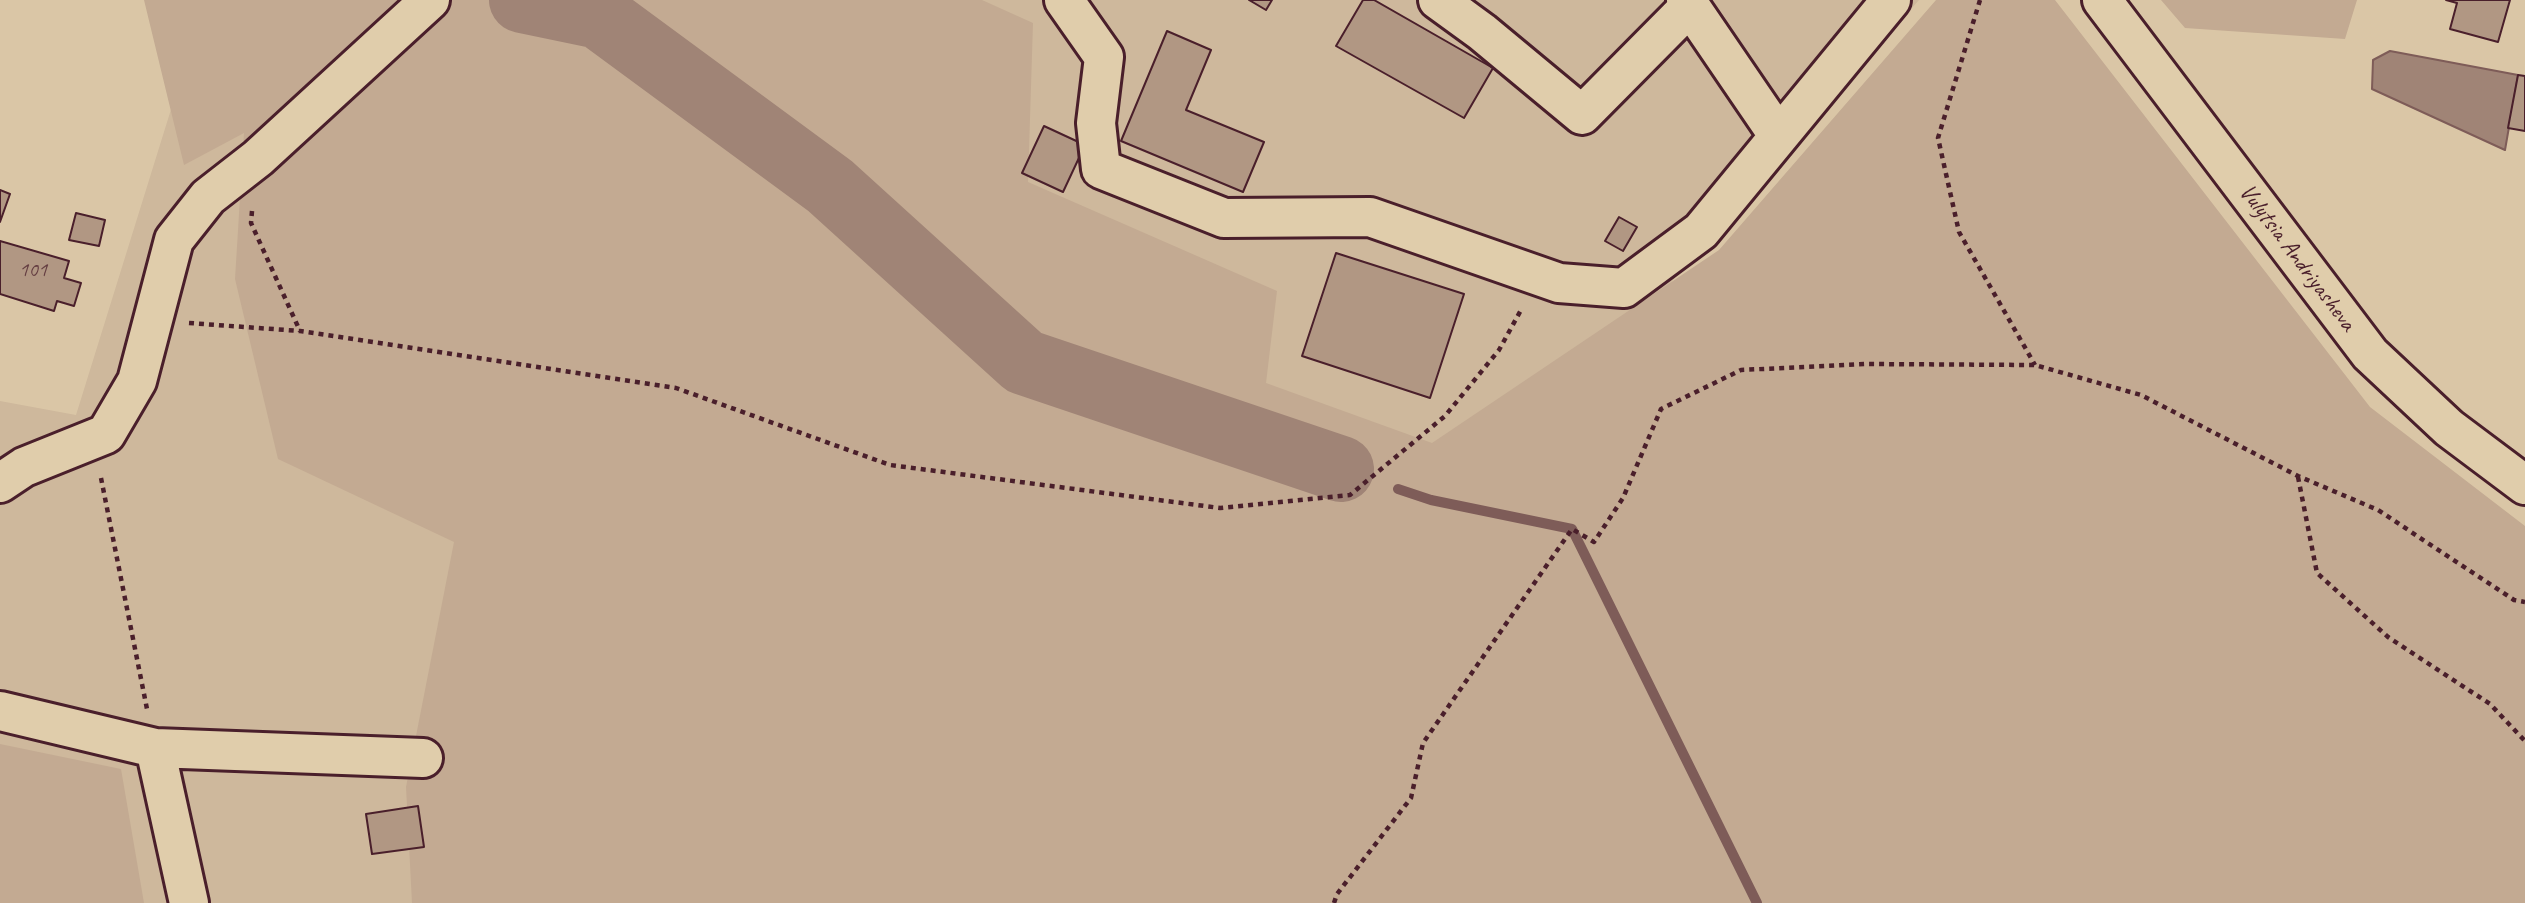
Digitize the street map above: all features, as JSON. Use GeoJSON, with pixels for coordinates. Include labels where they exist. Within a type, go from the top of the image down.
{"type":"FeatureCollection","features":[{"type":"Feature","properties":{"kind":"street"},"geometry":{"type":"LineString","coordinates":[[0,483],[24,467],[107,434],[137,381],[174,240],[208,197],[258,158],[430,0]]}},
{"type":"Feature","properties":{"kind":"street"},"geometry":{"type":"LineString","coordinates":[[1064,0],[1104,57],[1096,123],[1101,169],[1224,218],[1370,217],[1559,283],[1624,288],[1701,231],[1891,0]]}},
{"type":"Feature","properties":{"kind":"street"},"geometry":{"type":"LineString","coordinates":[[1438,0],[1482,32],[1582,115],[1688,3],[1778,135]]}},
{"type":"Feature","properties":{"kind":"street","name":"Vulytsia Andriyasheva"},"geometry":{"type":"LineString","coordinates":[[2102,0],[2370,354],[2449,428],[2525,485]]}},
{"type":"Feature","properties":{"kind":"street"},"geometry":{"type":"LineString","coordinates":[[0,711],[155,748],[423,758]]}},
{"type":"Feature","properties":{"kind":"street"},"geometry":{"type":"LineString","coordinates":[[155,748],[189,903]]}},
{"type":"Feature","properties":{"kind":"path"},"geometry":{"type":"LineString","coordinates":[[1980,0],[1938,138],[1959,232],[2035,365]]}},
{"type":"Feature","properties":{"kind":"path"},"geometry":{"type":"LineString","coordinates":[[258,158],[251,223],[300,331]]}},
{"type":"Feature","properties":{"kind":"path"},"geometry":{"type":"LineString","coordinates":[[153,320],[300,331],[676,388],[890,466],[1220,508],[1350,495],[1445,416],[1499,350],[1540,276]]}},
{"type":"Feature","properties":{"kind":"path"},"geometry":{"type":"LineString","coordinates":[[1334,903],[1337,894],[1411,798],[1423,743],[1572,529],[1594,542],[1623,498],[1661,409],[1741,370],[1866,364],[2035,365],[2141,395],[2298,476],[2378,510],[2514,600],[2525,602]]}},
{"type":"Feature","properties":{"kind":"path"},"geometry":{"type":"LineString","coordinates":[[93,439],[155,748]]}},
{"type":"Feature","properties":{"kind":"path"},"geometry":{"type":"LineString","coordinates":[[2298,476],[2317,573],[2388,637],[2490,704],[2525,741]]}},
{"type":"Feature","properties":{"kind":"shaded area"},"geometry":{"type":"Polygon","coordinates":[[[144,0],[982,0],[1033,23],[1028,182],[1277,291],[1266,383],[1432,443],[1719,250],[1936,0],[2055,0],[2370,407],[2525,526],[2525,903],[412,903],[406,787],[454,542],[278,459],[235,279],[244,133],[184,165],[144,0]]]}},
{"type":"Feature","properties":{"kind":"shaded area"},"geometry":{"type":"Polygon","coordinates":[[[205,0],[1919,0],[1616,345],[831,903],[0,903],[0,401],[76,415],[205,0]]]}},
{"type":"Feature","properties":{"kind":"shaded area"},"geometry":{"type":"Polygon","coordinates":[[[2161,0],[2357,0],[2345,39],[2185,28],[2161,0]]]}},
{"type":"Feature","properties":{"kind":"shaded area"},"geometry":{"type":"Polygon","coordinates":[[[2390,51],[2518,75],[2505,150],[2372,89],[2373,60],[2390,51]]]}},
{"type":"Feature","properties":{"kind":"shaded area"},"geometry":{"type":"Polygon","coordinates":[[[0,744],[121,769],[144,903],[0,903],[0,744]]]}},
{"type":"Feature","properties":{"kind":"building"},"geometry":{"type":"Polygon","coordinates":[[[1249,0],[1272,0],[1266,10],[1249,0]]]}},
{"type":"Feature","properties":{"kind":"building"},"geometry":{"type":"Polygon","coordinates":[[[1363,0],[1374,0],[1493,68],[1464,118],[1336,46],[1363,0]]]}},
{"type":"Feature","properties":{"kind":"building"},"geometry":{"type":"Polygon","coordinates":[[[2446,0],[2510,0],[2498,42],[2450,29],[2457,3],[2446,0]]]}},
{"type":"Feature","properties":{"kind":"building"},"geometry":{"type":"Polygon","coordinates":[[[1167,31],[1211,50],[1186,110],[1264,142],[1243,192],[1121,141],[1167,31]]]}},
{"type":"Feature","properties":{"kind":"building"},"geometry":{"type":"Polygon","coordinates":[[[2518,75],[2525,76],[2525,131],[2508,128],[2518,75]]]}},
{"type":"Feature","properties":{"kind":"building"},"geometry":{"type":"Polygon","coordinates":[[[1044,126],[1085,145],[1063,192],[1022,173],[1044,126]]]}},
{"type":"Feature","properties":{"kind":"building"},"geometry":{"type":"Polygon","coordinates":[[[0,190],[10,194],[0,222],[0,190]]]}},
{"type":"Feature","properties":{"kind":"building"},"geometry":{"type":"Polygon","coordinates":[[[76,213],[105,220],[99,246],[69,240],[76,213]]]}},
{"type":"Feature","properties":{"kind":"building"},"geometry":{"type":"Polygon","coordinates":[[[1619,217],[1637,227],[1623,251],[1605,241],[1619,217]]]}},
{"type":"Feature","properties":{"kind":"building"},"geometry":{"type":"Polygon","coordinates":[[[0,241],[69,261],[64,278],[81,283],[74,306],[57,301],[54,311],[0,294],[0,241]]]}},
{"type":"Feature","properties":{"kind":"building"},"geometry":{"type":"Polygon","coordinates":[[[1336,253],[1464,294],[1430,398],[1302,356],[1336,253]]]}},
{"type":"Feature","properties":{"kind":"building"},"geometry":{"type":"Polygon","coordinates":[[[418,806],[424,847],[372,854],[366,814],[418,806]]]}},
{"type":"Feature","properties":{"kind":"waterway"},"geometry":{"type":"LineString","coordinates":[[522,0],[599,16],[830,186],[1024,362],[1341,469]]}},
{"type":"Feature","properties":{"kind":"waterway"},"geometry":{"type":"LineString","coordinates":[[1398,489],[1431,500],[1572,529],[1757,903]]}}]}
